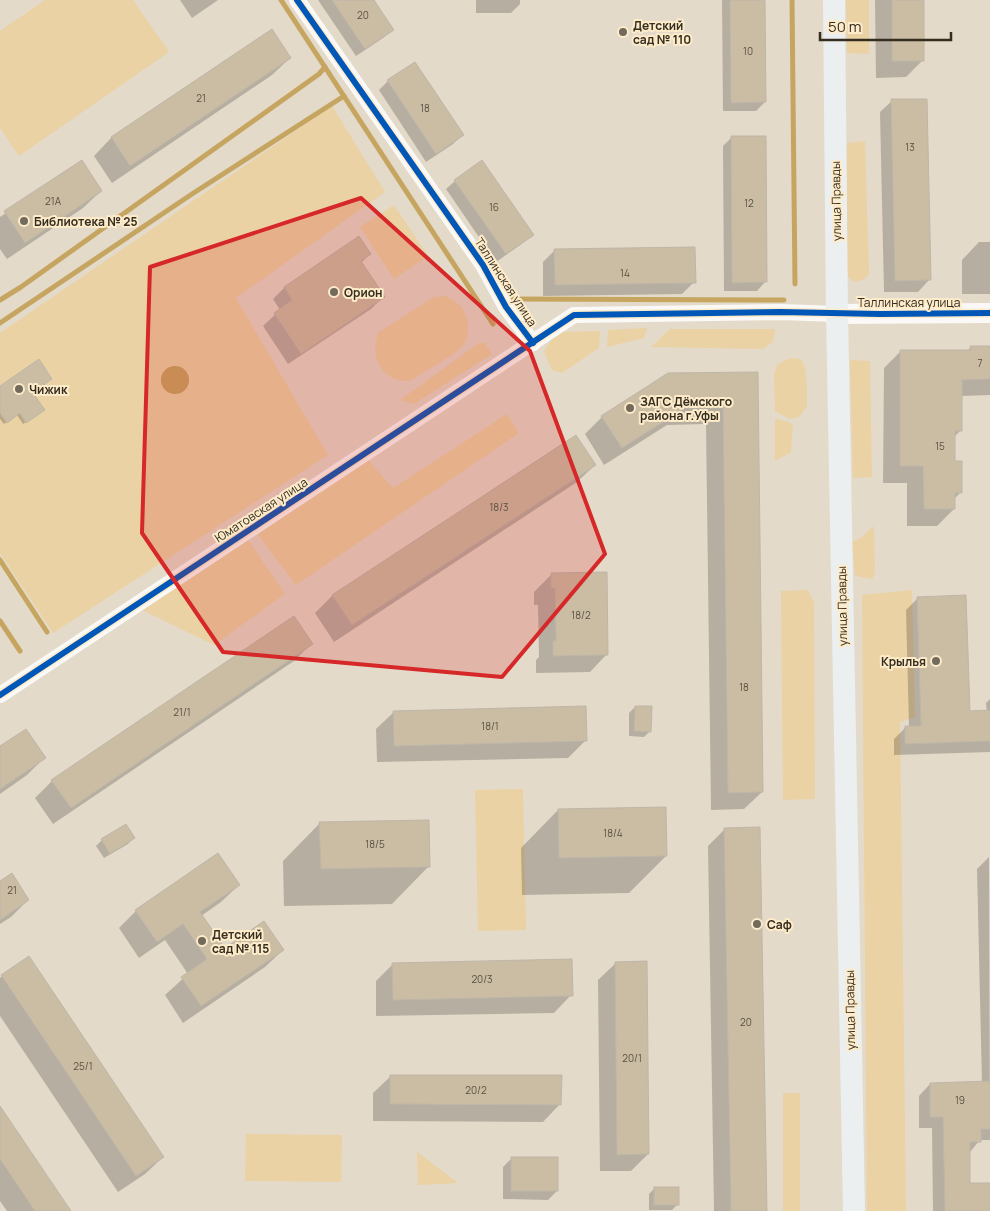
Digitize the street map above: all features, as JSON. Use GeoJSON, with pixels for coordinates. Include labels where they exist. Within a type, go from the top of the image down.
{"type":"FeatureCollection","features":[{"type":"Feature","properties":{"kind":"main road","name":"улица Правды"},"geometry":{"type":"LineString","coordinates":[[834,0],[837,314],[854,1211]]}},
{"type":"Feature","properties":{"kind":"street","name":"Таллинская улица"},"geometry":{"type":"LineString","coordinates":[[297,0],[483,265],[506,307],[533,343],[574,315],[781,312],[837,314],[990,313]]}},
{"type":"Feature","properties":{"kind":"street","name":"Юматовская улица"},"geometry":{"type":"LineString","coordinates":[[0,695],[533,343]]}},
{"type":"Feature","properties":{"kind":"highlighted area"},"geometry":{"type":"Polygon","coordinates":[[[361,198],[530,351],[605,554],[502,677],[223,652],[142,533],[150,267],[361,198]]]}},
{"type":"Feature","properties":{"kind":"shaded area"},"geometry":{"type":"Polygon","coordinates":[[[45,0],[133,0],[169,52],[19,156],[0,128],[0,31],[45,0]]]}},
{"type":"Feature","properties":{"kind":"shaded area"},"geometry":{"type":"Polygon","coordinates":[[[846,0],[869,0],[869,54],[847,53],[846,0]]]}},
{"type":"Feature","properties":{"kind":"shaded area"},"geometry":{"type":"Polygon","coordinates":[[[332,106],[385,192],[236,298],[328,455],[53,633],[0,553],[0,333],[332,106]]]}},
{"type":"Feature","properties":{"kind":"shaded area"},"geometry":{"type":"Polygon","coordinates":[[[865,141],[869,274],[865,279],[855,282],[846,273],[847,143],[865,141]]]}},
{"type":"Feature","properties":{"kind":"shaded area"},"geometry":{"type":"Polygon","coordinates":[[[394,205],[428,256],[394,279],[360,227],[394,205]]]}},
{"type":"Feature","properties":{"kind":"shaded area"},"geometry":{"type":"Polygon","coordinates":[[[445,296],[456,302],[464,311],[468,329],[464,345],[458,351],[410,381],[392,378],[380,367],[377,359],[375,350],[379,332],[434,297],[445,296]]]}},
{"type":"Feature","properties":{"kind":"shaded area"},"geometry":{"type":"Polygon","coordinates":[[[647,328],[644,338],[607,347],[608,330],[647,328]]]}},
{"type":"Feature","properties":{"kind":"shaded area"},"geometry":{"type":"Polygon","coordinates":[[[670,329],[775,329],[773,342],[763,349],[651,347],[670,329]]]}},
{"type":"Feature","properties":{"kind":"shaded area"},"geometry":{"type":"Polygon","coordinates":[[[600,331],[599,348],[562,373],[552,370],[544,352],[552,338],[562,332],[600,331]]]}},
{"type":"Feature","properties":{"kind":"shaded area"},"geometry":{"type":"Polygon","coordinates":[[[479,343],[485,343],[492,354],[414,404],[400,400],[479,343]]]}},
{"type":"Feature","properties":{"kind":"shaded area"},"geometry":{"type":"Polygon","coordinates":[[[790,358],[801,359],[805,367],[807,406],[799,417],[789,419],[775,411],[774,374],[777,365],[790,358]]]}},
{"type":"Feature","properties":{"kind":"shaded area"},"geometry":{"type":"Polygon","coordinates":[[[850,360],[870,361],[872,477],[853,478],[850,360]]]}},
{"type":"Feature","properties":{"kind":"shaded area"},"geometry":{"type":"Polygon","coordinates":[[[175,366],[185,370],[189,380],[185,390],[175,394],[165,390],[161,380],[165,370],[175,366]]]}},
{"type":"Feature","properties":{"kind":"shaded area"},"geometry":{"type":"Polygon","coordinates":[[[507,414],[519,433],[296,585],[257,534],[367,459],[393,488],[507,414]]]}},
{"type":"Feature","properties":{"kind":"shaded area"},"geometry":{"type":"Polygon","coordinates":[[[775,418],[793,424],[791,452],[775,461],[775,418]]]}},
{"type":"Feature","properties":{"kind":"shaded area"},"geometry":{"type":"Polygon","coordinates":[[[874,526],[875,573],[872,579],[855,576],[852,542],[862,537],[874,526]]]}},
{"type":"Feature","properties":{"kind":"shaded area"},"geometry":{"type":"Polygon","coordinates":[[[248,540],[285,594],[214,645],[140,609],[248,540]]]}},
{"type":"Feature","properties":{"kind":"shaded area"},"geometry":{"type":"Polygon","coordinates":[[[808,590],[814,603],[815,799],[783,800],[781,591],[808,590]]]}},
{"type":"Feature","properties":{"kind":"shaded area"},"geometry":{"type":"Polygon","coordinates":[[[912,590],[915,717],[900,722],[906,1211],[867,1211],[862,595],[912,590]]]}},
{"type":"Feature","properties":{"kind":"shaded area"},"geometry":{"type":"Polygon","coordinates":[[[523,789],[526,930],[478,931],[475,790],[523,789]]]}},
{"type":"Feature","properties":{"kind":"shaded area"},"geometry":{"type":"Polygon","coordinates":[[[783,1093],[800,1093],[800,1211],[783,1211],[783,1093]]]}},
{"type":"Feature","properties":{"kind":"shaded area"},"geometry":{"type":"Polygon","coordinates":[[[246,1134],[342,1135],[341,1182],[245,1181],[246,1134]]]}},
{"type":"Feature","properties":{"kind":"shaded area"},"geometry":{"type":"Polygon","coordinates":[[[417,1152],[458,1183],[418,1185],[417,1152]]]}},
{"type":"Feature","properties":{"kind":"building"},"geometry":{"type":"Polygon","coordinates":[[[332,0],[374,0],[394,30],[365,49],[332,0]]]}},
{"type":"Feature","properties":{"kind":"building"},"geometry":{"type":"Polygon","coordinates":[[[730,0],[765,0],[766,102],[731,103],[730,0]]]}},
{"type":"Feature","properties":{"kind":"building"},"geometry":{"type":"Polygon","coordinates":[[[892,0],[924,0],[924,61],[892,61],[892,0]]]}},
{"type":"Feature","properties":{"kind":"building"},"geometry":{"type":"Polygon","coordinates":[[[272,29],[291,58],[130,166],[111,137],[272,29]]]}},
{"type":"Feature","properties":{"kind":"building"},"geometry":{"type":"Polygon","coordinates":[[[415,62],[464,135],[436,154],[387,80],[415,62]]]}},
{"type":"Feature","properties":{"kind":"building"},"geometry":{"type":"Polygon","coordinates":[[[891,99],[927,99],[931,280],[895,281],[891,99]]]}},
{"type":"Feature","properties":{"kind":"building"},"geometry":{"type":"Polygon","coordinates":[[[731,136],[766,136],[767,282],[732,283],[731,136]]]}},
{"type":"Feature","properties":{"kind":"building"},"geometry":{"type":"Polygon","coordinates":[[[82,160],[102,191],[25,243],[4,211],[82,160]]]}},
{"type":"Feature","properties":{"kind":"building"},"geometry":{"type":"Polygon","coordinates":[[[482,160],[534,235],[506,254],[454,180],[482,160]]]}},
{"type":"Feature","properties":{"kind":"building","name":"Орион"},"geometry":{"type":"Polygon","coordinates":[[[359,236],[371,254],[361,261],[385,297],[301,354],[274,313],[292,300],[284,287],[359,236]]]}},
{"type":"Feature","properties":{"kind":"building"},"geometry":{"type":"Polygon","coordinates":[[[695,247],[696,283],[555,285],[554,249],[695,247]]]}},
{"type":"Feature","properties":{"kind":"building"},"geometry":{"type":"Polygon","coordinates":[[[970,346],[990,346],[990,379],[962,380],[962,431],[955,431],[955,461],[962,461],[962,493],[955,493],[955,509],[924,509],[923,466],[900,466],[900,350],[971,350],[970,346]]]}},
{"type":"Feature","properties":{"kind":"building","name":"Чижик"},"geometry":{"type":"Polygon","coordinates":[[[39,359],[52,379],[33,393],[45,410],[26,423],[20,413],[7,423],[0,413],[0,386],[39,359]]]}},
{"type":"Feature","properties":{"kind":"building"},"geometry":{"type":"Polygon","coordinates":[[[758,372],[763,792],[728,793],[723,407],[685,408],[622,448],[601,416],[668,373],[758,372]]]}},
{"type":"Feature","properties":{"kind":"building"},"geometry":{"type":"Polygon","coordinates":[[[576,435],[596,465],[352,625],[332,595],[576,435]]]}},
{"type":"Feature","properties":{"kind":"building"},"geometry":{"type":"Polygon","coordinates":[[[607,572],[608,655],[553,656],[553,641],[556,641],[555,588],[551,588],[551,573],[607,572]]]}},
{"type":"Feature","properties":{"kind":"building"},"geometry":{"type":"Polygon","coordinates":[[[966,595],[970,711],[990,710],[990,741],[905,744],[905,726],[921,726],[917,597],[966,595]]]}},
{"type":"Feature","properties":{"kind":"building"},"geometry":{"type":"Polygon","coordinates":[[[294,616],[313,644],[71,808],[51,780],[294,616]]]}},
{"type":"Feature","properties":{"kind":"building"},"geometry":{"type":"Polygon","coordinates":[[[586,706],[587,741],[394,746],[393,711],[586,706]]]}},
{"type":"Feature","properties":{"kind":"building"},"geometry":{"type":"Polygon","coordinates":[[[635,706],[652,706],[651,732],[634,731],[635,706]]]}},
{"type":"Feature","properties":{"kind":"building"},"geometry":{"type":"Polygon","coordinates":[[[26,729],[46,758],[0,789],[0,746],[26,729]]]}},
{"type":"Feature","properties":{"kind":"building"},"geometry":{"type":"Polygon","coordinates":[[[666,807],[667,856],[559,858],[558,809],[666,807]]]}},
{"type":"Feature","properties":{"kind":"building"},"geometry":{"type":"Polygon","coordinates":[[[429,820],[430,867],[321,869],[319,822],[429,820]]]}},
{"type":"Feature","properties":{"kind":"building"},"geometry":{"type":"Polygon","coordinates":[[[126,824],[135,838],[110,854],[101,839],[126,824]]]}},
{"type":"Feature","properties":{"kind":"building"},"geometry":{"type":"Polygon","coordinates":[[[760,827],[767,1211],[731,1211],[724,828],[760,827]]]}},
{"type":"Feature","properties":{"kind":"building"},"geometry":{"type":"Polygon","coordinates":[[[218,853],[240,885],[200,912],[225,948],[264,921],[284,950],[201,1006],[181,977],[207,959],[183,924],[157,942],[135,910],[218,853]]]}},
{"type":"Feature","properties":{"kind":"building"},"geometry":{"type":"Polygon","coordinates":[[[12,873],[29,900],[0,920],[0,881],[12,873]]]}},
{"type":"Feature","properties":{"kind":"building"},"geometry":{"type":"Polygon","coordinates":[[[29,956],[164,1157],[136,1176],[1,975],[29,956]]]}},
{"type":"Feature","properties":{"kind":"building"},"geometry":{"type":"Polygon","coordinates":[[[572,959],[573,996],[393,1000],[392,963],[572,959]]]}},
{"type":"Feature","properties":{"kind":"building"},"geometry":{"type":"Polygon","coordinates":[[[647,961],[649,1154],[617,1155],[615,962],[647,961]]]}},
{"type":"Feature","properties":{"kind":"building"},"geometry":{"type":"Polygon","coordinates":[[[390,1075],[562,1075],[561,1105],[390,1104],[390,1075]]]}},
{"type":"Feature","properties":{"kind":"building"},"geometry":{"type":"Polygon","coordinates":[[[990,1081],[990,1129],[981,1129],[981,1142],[970,1142],[970,1183],[990,1183],[990,1211],[945,1211],[943,1117],[930,1117],[930,1083],[990,1081]]]}},
{"type":"Feature","properties":{"kind":"building"},"geometry":{"type":"Polygon","coordinates":[[[0,1106],[71,1211],[35,1211],[0,1159],[0,1106]]]}},
{"type":"Feature","properties":{"kind":"building"},"geometry":{"type":"Polygon","coordinates":[[[511,1157],[558,1157],[558,1191],[511,1191],[511,1157]]]}},
{"type":"Feature","properties":{"kind":"building"},"geometry":{"type":"Polygon","coordinates":[[[654,1187],[679,1187],[679,1205],[654,1205],[654,1187]]]}},
{"type":"Feature","properties":{"kind":"waterway"},"geometry":{"type":"LineString","coordinates":[[281,0],[493,324]]}},
{"type":"Feature","properties":{"kind":"waterway"},"geometry":{"type":"LineString","coordinates":[[792,0],[795,284]]}},
{"type":"Feature","properties":{"kind":"waterway"},"geometry":{"type":"LineString","coordinates":[[0,300],[21,287],[319,74],[325,67]]}},
{"type":"Feature","properties":{"kind":"waterway"},"geometry":{"type":"LineString","coordinates":[[0,323],[192,194],[344,96]]}},
{"type":"Feature","properties":{"kind":"waterway"},"geometry":{"type":"LineString","coordinates":[[511,299],[784,300]]}},
{"type":"Feature","properties":{"kind":"waterway"},"geometry":{"type":"LineString","coordinates":[[0,560],[47,632]]}},
{"type":"Feature","properties":{"kind":"waterway"},"geometry":{"type":"LineString","coordinates":[[0,621],[20,651]]}},
{"type":"Feature","properties":{"kind":"cycle path"},"geometry":{"type":"LineString","coordinates":[[297,0],[483,265],[506,307],[533,343]]}},
{"type":"Feature","properties":{"kind":"cycle path"},"geometry":{"type":"LineString","coordinates":[[0,695],[574,315],[781,312],[880,314],[990,313]]}},
{"type":"Feature","properties":{"kind":"place","name":"Детский сад № 110"},"geometry":{"type":"Point","coordinates":[623,32]}},
{"type":"Feature","properties":{"kind":"place","name":"Библиотека № 25"},"geometry":{"type":"Point","coordinates":[24,221]}},
{"type":"Feature","properties":{"kind":"place","name":"Орион"},"geometry":{"type":"Point","coordinates":[334,292]}},
{"type":"Feature","properties":{"kind":"place","name":"Чижик"},"geometry":{"type":"Point","coordinates":[19,389]}},
{"type":"Feature","properties":{"kind":"place","name":"ЗАГС Дёмского района г.Уфы"},"geometry":{"type":"Point","coordinates":[630,408]}},
{"type":"Feature","properties":{"kind":"place","name":"Крылья"},"geometry":{"type":"Point","coordinates":[936,661]}},
{"type":"Feature","properties":{"kind":"place","name":"Саф"},"geometry":{"type":"Point","coordinates":[757,924]}},
{"type":"Feature","properties":{"kind":"place","name":"Детский сад № 115"},"geometry":{"type":"Point","coordinates":[202,941]}}]}
